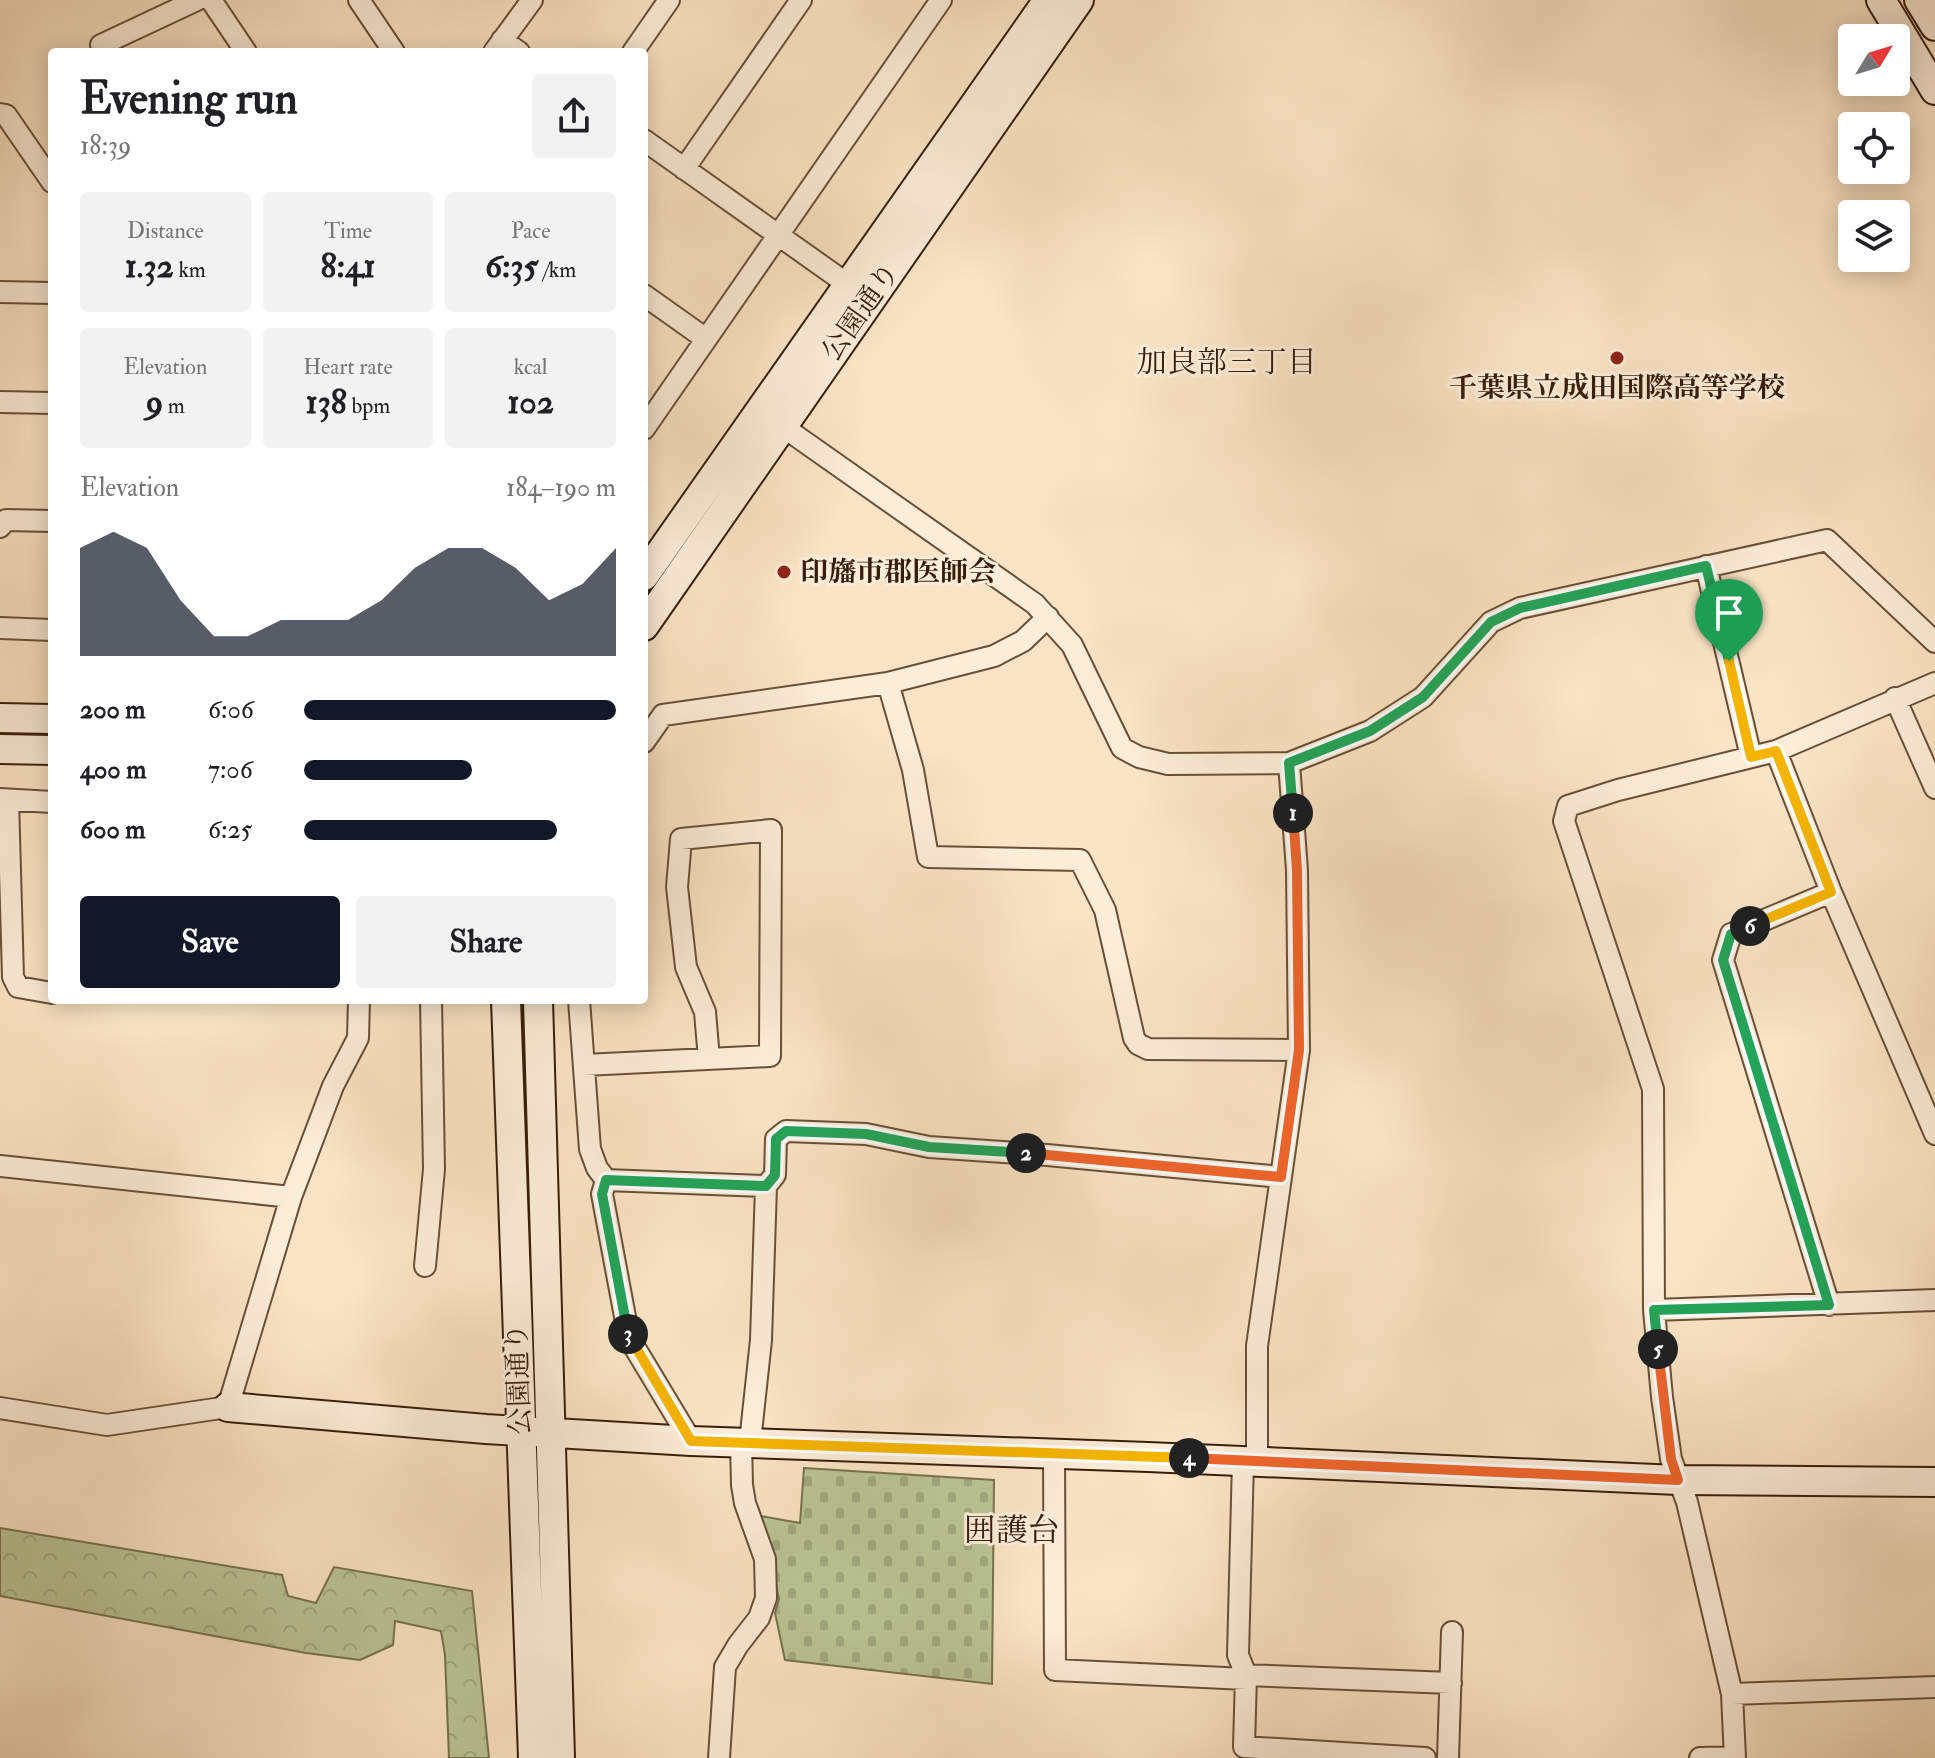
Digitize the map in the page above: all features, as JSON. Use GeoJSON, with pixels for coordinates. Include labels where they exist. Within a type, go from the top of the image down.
{"type":"FeatureCollection","features":[{"type":"Feature","properties":{"kind":"street"},"geometry":{"type":"LineString","coordinates":[[103,48],[101,45],[197,0]]}},
{"type":"Feature","properties":{"kind":"street"},"geometry":{"type":"LineString","coordinates":[[211,0],[243,48]]}},
{"type":"Feature","properties":{"kind":"street"},"geometry":{"type":"LineString","coordinates":[[359,0],[391,48]]}},
{"type":"Feature","properties":{"kind":"street"},"geometry":{"type":"LineString","coordinates":[[505,48],[532,0]]}},
{"type":"Feature","properties":{"kind":"street"},"geometry":{"type":"LineString","coordinates":[[636,48],[669,0]]}},
{"type":"Feature","properties":{"kind":"street"},"geometry":{"type":"LineString","coordinates":[[684,169],[801,0]]}},
{"type":"Feature","properties":{"kind":"street"},"geometry":{"type":"LineString","coordinates":[[648,423],[941,0]]}},
{"type":"Feature","properties":{"kind":"street","name":"公園通り"},"geometry":{"type":"LineString","coordinates":[[648,620],[782,426],[859,292],[1048,0]]}},
{"type":"Feature","properties":{"kind":"street","name":"公園通り"},"geometry":{"type":"LineString","coordinates":[[648,571],[1079,0]]}},
{"type":"Feature","properties":{"kind":"street"},"geometry":{"type":"LineString","coordinates":[[1881,0],[1935,90]]}},
{"type":"Feature","properties":{"kind":"street"},"geometry":{"type":"LineString","coordinates":[[1919,0],[1935,26]]}},
{"type":"Feature","properties":{"kind":"street"},"geometry":{"type":"LineString","coordinates":[[0,114],[6,115],[48,176]]}},
{"type":"Feature","properties":{"kind":"street"},"geometry":{"type":"LineString","coordinates":[[648,143],[859,292]]}},
{"type":"Feature","properties":{"kind":"street"},"geometry":{"type":"LineString","coordinates":[[0,292],[48,293]]}},
{"type":"Feature","properties":{"kind":"street"},"geometry":{"type":"LineString","coordinates":[[648,298],[706,339]]}},
{"type":"Feature","properties":{"kind":"street"},"geometry":{"type":"LineString","coordinates":[[0,402],[48,403]]}},
{"type":"Feature","properties":{"kind":"street"},"geometry":{"type":"LineString","coordinates":[[782,426],[1022,595],[1048,617],[1072,645],[1122,748],[1139,757],[1168,764],[1289,763],[1370,731],[1423,697],[1491,622],[1520,608],[1827,540],[1935,642]]}},
{"type":"Feature","properties":{"kind":"street"},"geometry":{"type":"LineString","coordinates":[[0,527],[6,520],[48,521]]}},
{"type":"Feature","properties":{"kind":"street"},"geometry":{"type":"LineString","coordinates":[[1706,566],[1751,757]]}},
{"type":"Feature","properties":{"kind":"street"},"geometry":{"type":"LineString","coordinates":[[648,736],[663,715],[888,683],[994,656],[1023,641],[1048,617]]}},
{"type":"Feature","properties":{"kind":"street"},"geometry":{"type":"LineString","coordinates":[[0,628],[48,630]]}},
{"type":"Feature","properties":{"kind":"street"},"geometry":{"type":"LineString","coordinates":[[888,683],[913,770],[928,857],[1080,860],[1105,910],[1134,1038],[1138,1044],[1148,1049],[1299,1050]]}},
{"type":"Feature","properties":{"kind":"street"},"geometry":{"type":"LineString","coordinates":[[1700,1758],[1735,1758],[1732,1694],[1687,1502],[1671,1459],[1662,1397],[1654,1310],[1653,1089],[1564,821],[1568,806],[1618,790],[1776,751],[1935,683]]}},
{"type":"Feature","properties":{"kind":"street"},"geometry":{"type":"LineString","coordinates":[[1895,698],[1935,788]]}},
{"type":"Feature","properties":{"kind":"street"},"geometry":{"type":"LineString","coordinates":[[0,718],[48,719]]}},
{"type":"Feature","properties":{"kind":"street"},"geometry":{"type":"LineString","coordinates":[[0,749],[48,750]]}},
{"type":"Feature","properties":{"kind":"street"},"geometry":{"type":"LineString","coordinates":[[1776,751],[1831,892],[1935,1134]]}},
{"type":"Feature","properties":{"kind":"street"},"geometry":{"type":"LineString","coordinates":[[1289,763],[1297,870],[1299,1050],[1257,1346],[1238,1655],[1246,1677],[1244,1747],[1425,1758]]}},
{"type":"Feature","properties":{"kind":"street"},"geometry":{"type":"LineString","coordinates":[[48,802],[4,800],[13,977],[18,987],[48,992]]}},
{"type":"Feature","properties":{"kind":"street"},"geometry":{"type":"LineString","coordinates":[[584,1065],[709,1059],[770,1056],[771,830],[681,839],[677,887],[686,967],[705,1012],[709,1059]]}},
{"type":"Feature","properties":{"kind":"street"},"geometry":{"type":"LineString","coordinates":[[1829,1305],[1723,960],[1731,934],[1831,892]]}},
{"type":"Feature","properties":{"kind":"street"},"geometry":{"type":"LineString","coordinates":[[228,1407],[291,1197],[333,1086],[358,1038],[359,1004]]}},
{"type":"Feature","properties":{"kind":"street"},"geometry":{"type":"LineString","coordinates":[[425,1266],[434,1169],[431,1004]]}},
{"type":"Feature","properties":{"kind":"street","name":"公園通り"},"geometry":{"type":"LineString","coordinates":[[506,1004],[533,1758]]}},
{"type":"Feature","properties":{"kind":"street","name":"公園通り"},"geometry":{"type":"LineString","coordinates":[[538,1004],[560,1758]]}},
{"type":"Feature","properties":{"kind":"street"},"geometry":{"type":"LineString","coordinates":[[579,1004],[590,1149],[597,1168],[606,1180]]}},
{"type":"Feature","properties":{"kind":"street"},"geometry":{"type":"LineString","coordinates":[[719,1758],[725,1667],[759,1618],[766,1598],[765,1559],[745,1503],[742,1485],[761,1340],[766,1186],[775,1175],[776,1139],[786,1131],[866,1134],[929,1147],[1281,1177]]}},
{"type":"Feature","properties":{"kind":"street"},"geometry":{"type":"LineString","coordinates":[[0,1166],[291,1197]]}},
{"type":"Feature","properties":{"kind":"street"},"geometry":{"type":"LineString","coordinates":[[606,1180],[602,1194],[629,1338],[691,1441]]}},
{"type":"Feature","properties":{"kind":"street"},"geometry":{"type":"LineString","coordinates":[[606,1180],[766,1186]]}},
{"type":"Feature","properties":{"kind":"street"},"geometry":{"type":"LineString","coordinates":[[1654,1310],[1935,1300]]}},
{"type":"Feature","properties":{"kind":"street"},"geometry":{"type":"LineString","coordinates":[[0,1408],[107,1425],[228,1407],[520,1431],[691,1441],[1678,1480],[1935,1482]]}},
{"type":"Feature","properties":{"kind":"street"},"geometry":{"type":"LineString","coordinates":[[1054,1454],[1055,1670],[1451,1683]]}},
{"type":"Feature","properties":{"kind":"street"},"geometry":{"type":"LineString","coordinates":[[1448,1758],[1452,1632]]}},
{"type":"Feature","properties":{"kind":"street"},"geometry":{"type":"LineString","coordinates":[[1732,1694],[1935,1687]]}},
{"type":"Feature","properties":{"kind":"green space"},"geometry":{"type":"Polygon","coordinates":[[[804,1468],[994,1480],[992,1684],[785,1660],[775,1613],[779,1599],[761,1516],[800,1523],[804,1468]]]}},
{"type":"Feature","properties":{"kind":"green space"},"geometry":{"type":"Polygon","coordinates":[[[0,1528],[282,1575],[288,1596],[316,1603],[334,1567],[472,1591],[489,1758],[449,1758],[445,1655],[441,1631],[395,1621],[393,1645],[360,1660],[306,1653],[0,1596],[0,1528]]]}},
{"type":"Feature","properties":{"kind":"place","name":"千葉県立成田国際高等学校"},"geometry":{"type":"Point","coordinates":[1617,358]}},
{"type":"Feature","properties":{"kind":"place","name":"印旛市郡医師会"},"geometry":{"type":"Point","coordinates":[784,572]}},
{"type":"Feature","properties":{"kind":"district","name":"加良部三丁目"},"geometry":{"type":"Point","coordinates":[1227,362]}},
{"type":"Feature","properties":{"kind":"district","name":"囲護台"},"geometry":{"type":"Point","coordinates":[1012,1531]}},
{"type":"Feature","properties":{"kind":"route"},"geometry":{"type":"LineString","coordinates":[[1706,566],[1729,661],[1751,757],[1776,751],[1831,892],[1731,934],[1723,960],[1829,1305],[1654,1310],[1662,1397],[1671,1459],[1678,1480],[691,1441],[629,1338],[602,1194],[606,1180],[766,1186],[775,1175],[776,1139],[786,1131],[866,1134],[929,1147],[1281,1177],[1299,1050],[1297,870],[1289,763],[1370,731],[1423,697],[1491,622],[1520,608],[1706,566]]}}]}
